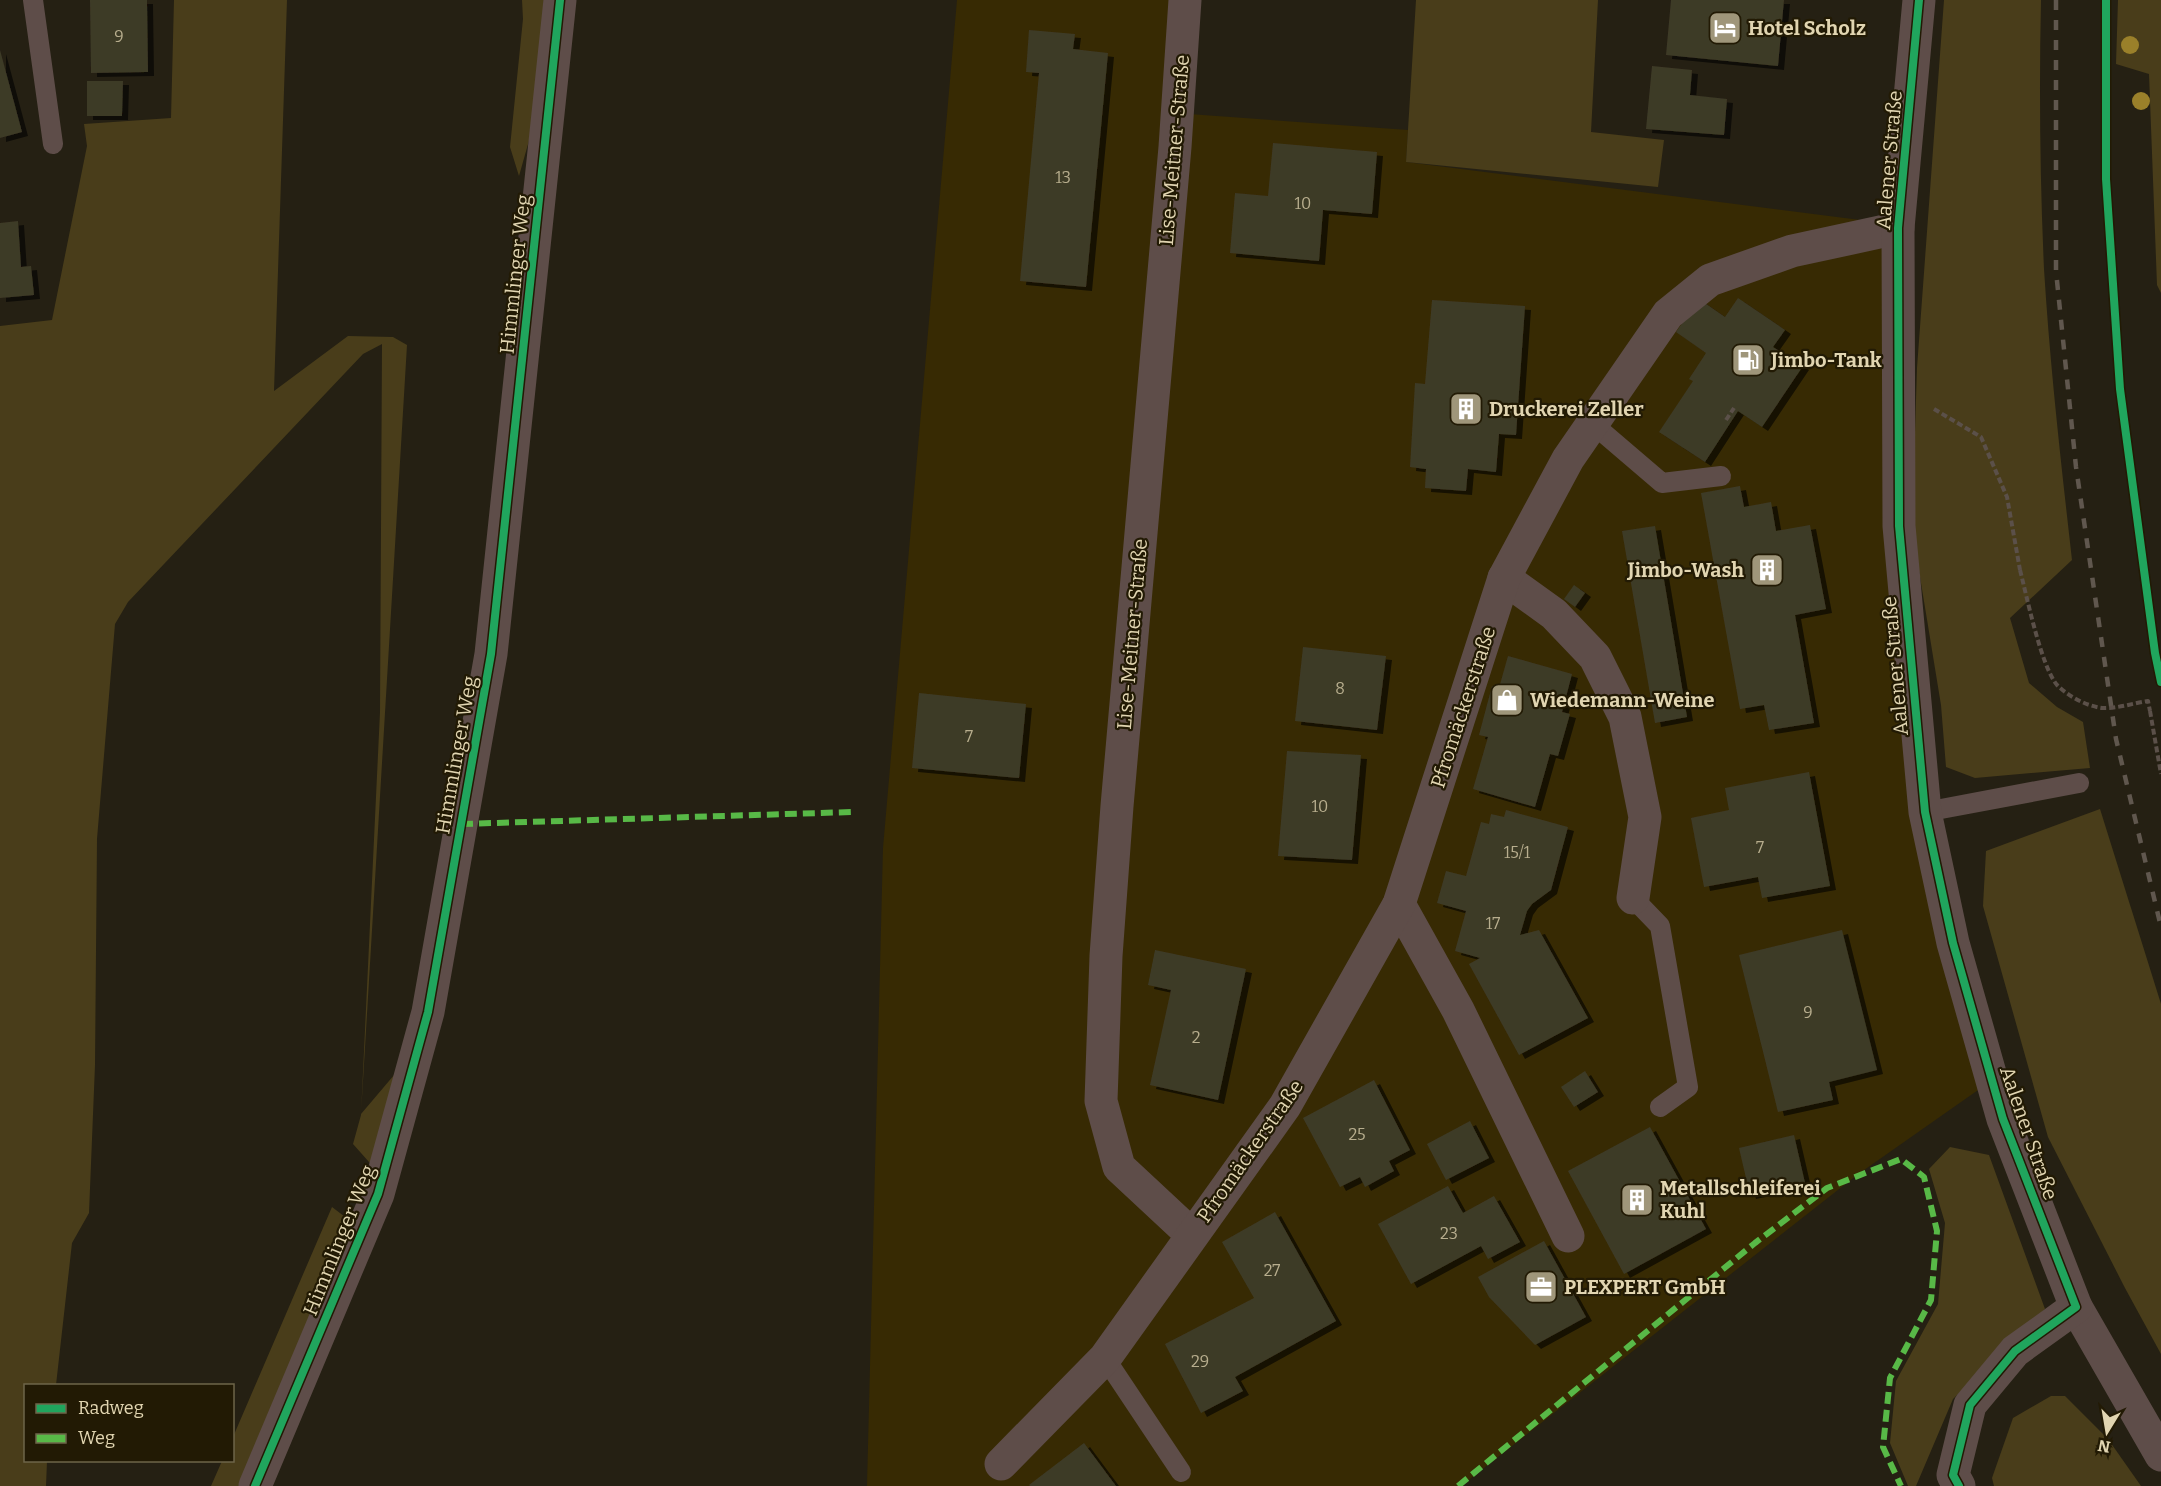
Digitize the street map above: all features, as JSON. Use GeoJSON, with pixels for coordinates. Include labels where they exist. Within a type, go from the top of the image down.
{"type":"FeatureCollection","features":[{"type":"Feature","properties":{"kind":"street","name":"Himmlinger Weg"},"geometry":{"type":"LineString","coordinates":[[255,1486],[378,1194],[428,1012],[491,654],[560,0]]}},
{"type":"Feature","properties":{"kind":"street","name":"Lise-Meitner-Straße"},"geometry":{"type":"LineString","coordinates":[[1185,0],[1175,147],[1117,806],[1106,956],[1101,1101],[1119,1167],[1192,1235]]}},
{"type":"Feature","properties":{"kind":"street","name":"Aalener Straße"},"geometry":{"type":"LineString","coordinates":[[1919,0],[1898,228],[1899,526],[1925,812],[1953,943],[2003,1119],[2076,1307],[2161,1455]]}},
{"type":"Feature","properties":{"kind":"street","name":"Pfromäckerstraße"},"geometry":{"type":"LineString","coordinates":[[1000,1464],[1105,1358],[1286,1106],[1399,904],[1504,578],[1568,459],[1668,314],[1710,280],[1792,251],[1898,228]]}},
{"type":"Feature","properties":{"kind":"street"},"geometry":{"type":"LineString","coordinates":[[1504,578],[1554,614],[1596,657],[1625,717],[1645,817],[1633,898]]}},
{"type":"Feature","properties":{"kind":"street"},"geometry":{"type":"LineString","coordinates":[[1399,904],[1458,1010],[1568,1236]]}},
{"type":"Feature","properties":{"kind":"street"},"geometry":{"type":"LineString","coordinates":[[1959,1486],[1953,1475],[1970,1406],[2015,1351],[2076,1307]]}},
{"type":"Feature","properties":{"kind":"lane"},"geometry":{"type":"LineString","coordinates":[[33,0],[53,144]]}},
{"type":"Feature","properties":{"kind":"lane"},"geometry":{"type":"LineString","coordinates":[[1593,424],[1662,483],[1721,476]]}},
{"type":"Feature","properties":{"kind":"lane"},"geometry":{"type":"LineString","coordinates":[[1925,812],[2079,783]]}},
{"type":"Feature","properties":{"kind":"lane"},"geometry":{"type":"LineString","coordinates":[[1633,898],[1660,926],[1688,1087],[1660,1107]]}},
{"type":"Feature","properties":{"kind":"lane"},"geometry":{"type":"LineString","coordinates":[[1105,1358],[1181,1473]]}},
{"type":"Feature","properties":{"kind":"path"},"geometry":{"type":"LineString","coordinates":[[1899,391],[1943,413],[1981,437],[2007,497],[2020,570],[2047,669],[2057,685],[2070,696],[2086,704],[2103,708],[2148,701],[2161,774]]}},
{"type":"Feature","properties":{"kind":"path"},"geometry":{"type":"LineString","coordinates":[[1726,420],[1734,408]]}},
{"type":"Feature","properties":{"kind":"shaded area"},"geometry":{"type":"Polygon","coordinates":[[[174,0],[287,0],[274,391],[348,336],[393,337],[407,345],[361,1110],[380,712],[382,344],[363,354],[128,602],[115,624],[97,839],[95,1065],[89,1213],[72,1243],[56,1384],[24,1384],[24,1462],[47,1462],[46,1486],[0,1486],[0,326],[52,320],[87,146],[84,124],[171,118],[174,0]]]}},
{"type":"Feature","properties":{"kind":"shaded area"},"geometry":{"type":"Polygon","coordinates":[[[522,0],[544,0],[532,130],[519,176],[510,147],[523,19],[522,0]]]}},
{"type":"Feature","properties":{"kind":"shaded area"},"geometry":{"type":"Polygon","coordinates":[[[957,0],[1196,0],[1189,114],[1408,130],[1406,162],[1884,223],[1885,527],[1981,1088],[1857,1175],[1461,1486],[867,1486],[883,848],[957,0]]]}},
{"type":"Feature","properties":{"kind":"shaded area"},"geometry":{"type":"Polygon","coordinates":[[[1416,0],[1598,0],[1591,132],[1664,140],[1658,187],[1406,162],[1416,0]]]}},
{"type":"Feature","properties":{"kind":"shaded area"},"geometry":{"type":"Polygon","coordinates":[[[1944,0],[2041,0],[2040,134],[2044,269],[2072,560],[2010,618],[2029,683],[2057,707],[2083,722],[2090,768],[1975,778],[1946,767],[1941,705],[1912,528],[1917,368],[1944,0]]]}},
{"type":"Feature","properties":{"kind":"shaded area"},"geometry":{"type":"Polygon","coordinates":[[[2118,0],[2161,0],[2161,293],[2157,285],[2149,74],[2116,64],[2118,0]]]}},
{"type":"Feature","properties":{"kind":"shaded area"},"geometry":{"type":"Polygon","coordinates":[[[2100,809],[2161,1004],[2161,1354],[2048,1137],[1983,906],[1986,851],[2100,809]]]}},
{"type":"Feature","properties":{"kind":"shaded area"},"geometry":{"type":"Polygon","coordinates":[[[400,1068],[377,1171],[353,1144],[361,1114],[400,1068]]]}},
{"type":"Feature","properties":{"kind":"shaded area"},"geometry":{"type":"Polygon","coordinates":[[[1950,1147],[1989,1155],[2045,1309],[1953,1399],[1916,1486],[1908,1486],[1890,1443],[1896,1381],[1938,1304],[1945,1223],[1929,1169],[1950,1147]]]}},
{"type":"Feature","properties":{"kind":"shaded area"},"geometry":{"type":"Polygon","coordinates":[[[332,1207],[357,1226],[239,1486],[211,1486],[222,1462],[234,1462],[234,1435],[332,1207]]]}},
{"type":"Feature","properties":{"kind":"shaded area"},"geometry":{"type":"Polygon","coordinates":[[[2051,1396],[2065,1396],[2108,1439],[2141,1486],[1994,1486],[1992,1478],[2013,1418],[2051,1396]]]}},
{"type":"Feature","properties":{"kind":"building"},"geometry":{"type":"Polygon","coordinates":[[[90,0],[147,0],[148,72],[91,73],[90,0]]]}},
{"type":"Feature","properties":{"kind":"building","name":"Hotel Scholz"},"geometry":{"type":"Polygon","coordinates":[[[1671,0],[1784,0],[1778,66],[1666,55],[1671,0]]]}},
{"type":"Feature","properties":{"kind":"building"},"geometry":{"type":"Polygon","coordinates":[[[1029,30],[1075,34],[1073,49],[1108,53],[1086,287],[1020,281],[1039,73],[1026,72],[1029,30]]]}},
{"type":"Feature","properties":{"kind":"building"},"geometry":{"type":"Polygon","coordinates":[[[0,50],[22,132],[0,138],[0,50]]]}},
{"type":"Feature","properties":{"kind":"building"},"geometry":{"type":"Polygon","coordinates":[[[1652,66],[1692,70],[1690,95],[1727,99],[1724,135],[1646,129],[1652,66]]]}},
{"type":"Feature","properties":{"kind":"building"},"geometry":{"type":"Polygon","coordinates":[[[87,81],[123,81],[122,116],[87,116],[87,81]]]}},
{"type":"Feature","properties":{"kind":"building"},"geometry":{"type":"Polygon","coordinates":[[[1273,143],[1377,152],[1372,214],[1323,210],[1319,261],[1230,253],[1235,193],[1268,196],[1273,143]]]}},
{"type":"Feature","properties":{"kind":"building"},"geometry":{"type":"Polygon","coordinates":[[[18,221],[21,267],[31,266],[34,295],[0,298],[0,223],[18,221]]]}},
{"type":"Feature","properties":{"kind":"building","name":"Jimbo-Tank"},"geometry":{"type":"Polygon","coordinates":[[[1738,298],[1785,330],[1773,347],[1803,366],[1762,427],[1738,411],[1705,462],[1659,432],[1693,381],[1689,379],[1706,353],[1676,332],[1699,299],[1725,317],[1738,298]]]}},
{"type":"Feature","properties":{"kind":"building","name":"Druckerei Zeller"},"geometry":{"type":"Polygon","coordinates":[[[1432,300],[1525,306],[1516,435],[1499,434],[1496,472],[1468,469],[1466,491],[1425,488],[1426,469],[1410,467],[1415,383],[1425,384],[1432,300]]]}},
{"type":"Feature","properties":{"kind":"building","name":"Jimbo-Wash"},"geometry":{"type":"Polygon","coordinates":[[[1740,486],[1744,507],[1771,502],[1776,531],[1810,525],[1826,609],[1795,615],[1814,723],[1769,730],[1764,705],[1740,709],[1701,493],[1740,486]]]}},
{"type":"Feature","properties":{"kind":"building"},"geometry":{"type":"Polygon","coordinates":[[[1655,526],[1687,717],[1655,723],[1622,531],[1655,526]]]}},
{"type":"Feature","properties":{"kind":"building"},"geometry":{"type":"Polygon","coordinates":[[[1574,585],[1585,593],[1575,607],[1564,599],[1574,585]]]}},
{"type":"Feature","properties":{"kind":"building"},"geometry":{"type":"Polygon","coordinates":[[[1303,647],[1386,656],[1377,730],[1295,721],[1303,647]]]}},
{"type":"Feature","properties":{"kind":"building"},"geometry":{"type":"Polygon","coordinates":[[[1508,656],[1572,674],[1562,712],[1570,714],[1558,756],[1550,754],[1535,807],[1473,789],[1488,737],[1479,735],[1492,686],[1499,688],[1508,656]]]}},
{"type":"Feature","properties":{"kind":"building"},"geometry":{"type":"Polygon","coordinates":[[[919,693],[1026,704],[1019,778],[912,768],[919,693]]]}},
{"type":"Feature","properties":{"kind":"building"},"geometry":{"type":"Polygon","coordinates":[[[1287,751],[1361,755],[1352,860],[1278,856],[1287,751]]]}},
{"type":"Feature","properties":{"kind":"building"},"geometry":{"type":"Polygon","coordinates":[[[1809,772],[1830,886],[1762,898],[1758,877],[1704,887],[1691,818],[1729,810],[1725,788],[1809,772]]]}},
{"type":"Feature","properties":{"kind":"building"},"geometry":{"type":"Polygon","coordinates":[[[1506,810],[1568,827],[1551,890],[1532,904],[1527,911],[1520,935],[1539,930],[1588,1018],[1519,1055],[1469,964],[1480,958],[1455,951],[1466,911],[1437,903],[1446,871],[1466,876],[1481,822],[1489,824],[1491,814],[1504,817],[1506,810]]]}},
{"type":"Feature","properties":{"kind":"building"},"geometry":{"type":"Polygon","coordinates":[[[1842,930],[1877,1070],[1829,1082],[1833,1100],[1778,1112],[1739,955],[1842,930]]]}},
{"type":"Feature","properties":{"kind":"building"},"geometry":{"type":"Polygon","coordinates":[[[1155,950],[1246,969],[1218,1100],[1150,1085],[1171,990],[1148,985],[1155,950]]]}},
{"type":"Feature","properties":{"kind":"building"},"geometry":{"type":"Polygon","coordinates":[[[1585,1071],[1598,1092],[1574,1107],[1561,1087],[1585,1071]]]}},
{"type":"Feature","properties":{"kind":"building"},"geometry":{"type":"Polygon","coordinates":[[[1374,1080],[1410,1150],[1389,1161],[1394,1171],[1365,1187],[1360,1177],[1340,1187],[1303,1118],[1374,1080]]]}},
{"type":"Feature","properties":{"kind":"building"},"geometry":{"type":"Polygon","coordinates":[[[1470,1121],[1489,1158],[1446,1180],[1427,1144],[1470,1121]]]}},
{"type":"Feature","properties":{"kind":"building","name":"Metallschleiferei Kuhl"},"geometry":{"type":"Polygon","coordinates":[[[1650,1127],[1706,1229],[1624,1274],[1568,1171],[1650,1127]]]}},
{"type":"Feature","properties":{"kind":"building"},"geometry":{"type":"Polygon","coordinates":[[[1794,1135],[1805,1183],[1750,1195],[1739,1148],[1794,1135]]]}},
{"type":"Feature","properties":{"kind":"building"},"geometry":{"type":"Polygon","coordinates":[[[1448,1186],[1463,1213],[1494,1196],[1520,1242],[1488,1259],[1481,1246],[1411,1284],[1378,1224],[1448,1186]]]}},
{"type":"Feature","properties":{"kind":"building"},"geometry":{"type":"Polygon","coordinates":[[[1275,1212],[1336,1321],[1235,1377],[1243,1391],[1201,1413],[1165,1344],[1254,1298],[1222,1242],[1275,1212]]]}},
{"type":"Feature","properties":{"kind":"building"},"geometry":{"type":"Polygon","coordinates":[[[1544,1241],[1586,1317],[1535,1345],[1489,1297],[1478,1277],[1544,1241]]]}},
{"type":"Feature","properties":{"kind":"building"},"geometry":{"type":"Polygon","coordinates":[[[1084,1443],[1116,1486],[1029,1485],[1084,1443]]]}},
{"type":"Feature","properties":{"kind":"railway"},"geometry":{"type":"LineString","coordinates":[[2056,0],[2056,271],[2076,467],[2116,739],[2161,927]]}},
{"type":"Feature","properties":{"kind":"marked path"},"geometry":{"type":"LineString","coordinates":[[461,824],[853,812]]}},
{"type":"Feature","properties":{"kind":"marked path"},"geometry":{"type":"LineString","coordinates":[[1458,1486],[1755,1243],[1827,1188],[1901,1159],[1924,1177],[1937,1231],[1931,1300],[1890,1378],[1883,1447],[1901,1486]]}},
{"type":"Feature","properties":{"kind":"cycle path"},"geometry":{"type":"LineString","coordinates":[[255,1486],[378,1194],[428,1012],[491,654],[560,0]]}},
{"type":"Feature","properties":{"kind":"cycle path"},"geometry":{"type":"LineString","coordinates":[[1919,0],[1898,228],[1899,526],[1925,812],[1953,943],[2003,1119],[2076,1307],[2015,1351],[1970,1405],[1953,1475],[1959,1486]]}},
{"type":"Feature","properties":{"kind":"cycle path"},"geometry":{"type":"LineString","coordinates":[[2106,0],[2106,179],[2120,389],[2155,653],[2161,682]]}},
{"type":"Feature","properties":{"kind":"place","name":"Hotel Scholz"},"geometry":{"type":"Point","coordinates":[1725,28]}},
{"type":"Feature","properties":{"kind":"place","name":"Jimbo-Tank"},"geometry":{"type":"Point","coordinates":[1748,360]}},
{"type":"Feature","properties":{"kind":"place","name":"Druckerei Zeller"},"geometry":{"type":"Point","coordinates":[1466,409]}},
{"type":"Feature","properties":{"kind":"place","name":"Jimbo-Wash"},"geometry":{"type":"Point","coordinates":[1767,570]}},
{"type":"Feature","properties":{"kind":"place","name":"Wiedemann-Weine"},"geometry":{"type":"Point","coordinates":[1507,700]}},
{"type":"Feature","properties":{"kind":"place","name":"Metallschleiferei Kuhl"},"geometry":{"type":"Point","coordinates":[1637,1200]}},
{"type":"Feature","properties":{"kind":"place","name":"PLEXPERT GmbH"},"geometry":{"type":"Point","coordinates":[1541,1287]}}]}
